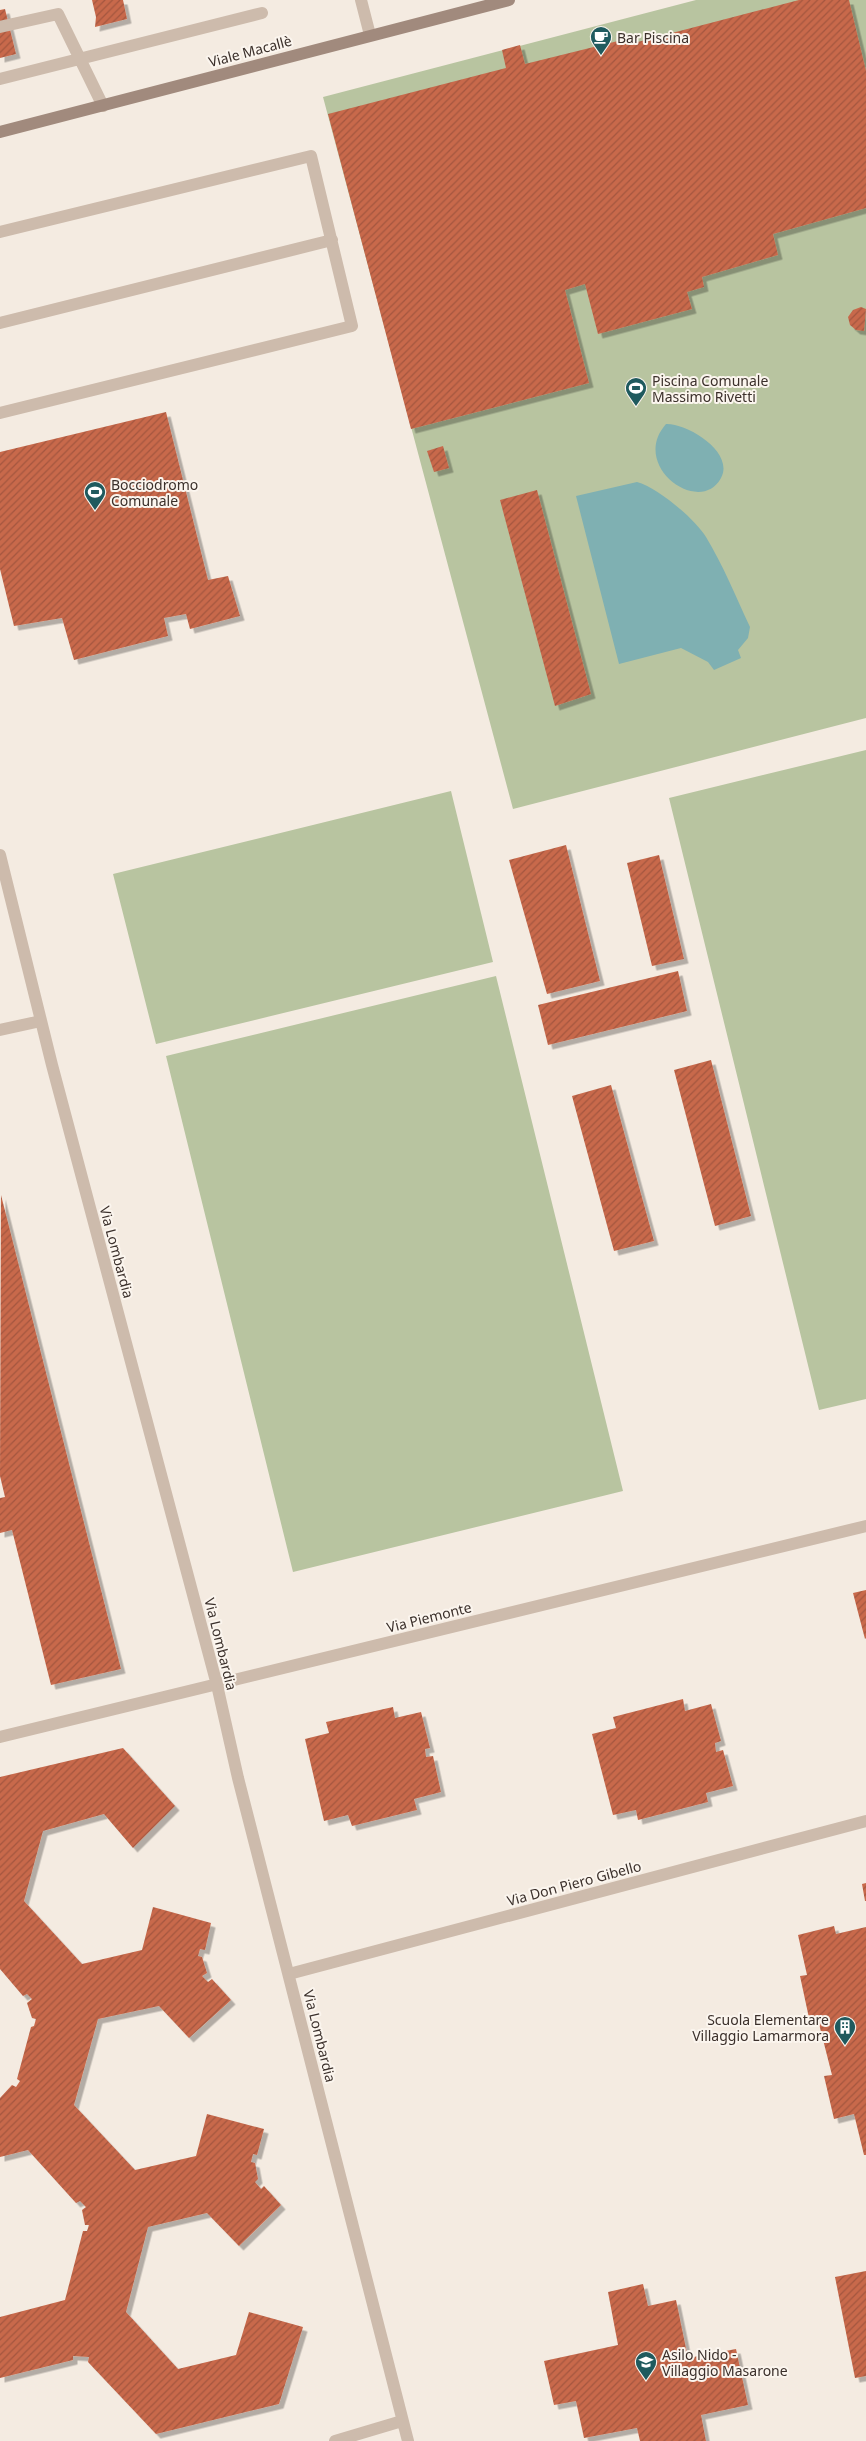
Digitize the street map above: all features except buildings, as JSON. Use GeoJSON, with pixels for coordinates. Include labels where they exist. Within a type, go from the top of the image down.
{"type":"FeatureCollection","features":[{"type":"Feature","properties":{"kind":"street"},"geometry":{"type":"LineString","coordinates":[[361,0],[370,35]]}},
{"type":"Feature","properties":{"kind":"street","name":"Viale Macallè"},"geometry":{"type":"LineString","coordinates":[[0,132],[509,0]]}},
{"type":"Feature","properties":{"kind":"street"},"geometry":{"type":"LineString","coordinates":[[0,79],[262,13]]}},
{"type":"Feature","properties":{"kind":"street"},"geometry":{"type":"LineString","coordinates":[[0,28],[58,14],[103,106]]}},
{"type":"Feature","properties":{"kind":"street"},"geometry":{"type":"LineString","coordinates":[[0,232],[311,156],[352,326],[0,413]]}},
{"type":"Feature","properties":{"kind":"street"},"geometry":{"type":"LineString","coordinates":[[0,323],[332,240]]}},
{"type":"Feature","properties":{"kind":"street","name":"Via Lombardia"},"geometry":{"type":"LineString","coordinates":[[0,855],[40,1021],[217,1685],[238,1778],[408,2441]]}},
{"type":"Feature","properties":{"kind":"street"},"geometry":{"type":"LineString","coordinates":[[0,1030],[40,1021]]}},
{"type":"Feature","properties":{"kind":"street","name":"Via Piemonte"},"geometry":{"type":"LineString","coordinates":[[0,1737],[866,1526]]}},
{"type":"Feature","properties":{"kind":"street","name":"Via Don Piero Gibello"},"geometry":{"type":"LineString","coordinates":[[289,1974],[866,1821]]}},
{"type":"Feature","properties":{"kind":"street"},"geometry":{"type":"LineString","coordinates":[[335,2441],[402,2421]]}},
{"type":"Feature","properties":{"kind":"green space","name":"Piscina Comunale Massimo Rivetti"},"geometry":{"type":"Polygon","coordinates":[[[696,0],[866,0],[866,718],[513,809],[323,97],[696,0]]]}},
{"type":"Feature","properties":{"kind":"green space"},"geometry":{"type":"Polygon","coordinates":[[[866,750],[866,1399],[819,1410],[669,798],[866,750]]]}},
{"type":"Feature","properties":{"kind":"green space"},"geometry":{"type":"Polygon","coordinates":[[[451,791],[493,962],[156,1044],[113,874],[451,791]]]}},
{"type":"Feature","properties":{"kind":"green space"},"geometry":{"type":"Polygon","coordinates":[[[496,976],[623,1491],[293,1572],[166,1056],[496,976]]]}},
{"type":"Feature","properties":{"kind":"water"},"geometry":{"type":"Polygon","coordinates":[[[666,424],[685,428],[707,441],[715,449],[721,458],[724,468],[721,478],[711,489],[698,492],[685,489],[672,481],[662,470],[656,456],[657,440],[666,424]]]}},
{"type":"Feature","properties":{"kind":"water"},"geometry":{"type":"Polygon","coordinates":[[[637,482],[665,497],[693,522],[706,537],[724,570],[750,627],[748,638],[738,650],[741,658],[714,670],[708,662],[681,648],[619,664],[576,496],[637,482]]]}},
{"type":"Feature","properties":{"kind":"place","name":"Bar Piscina"},"geometry":{"type":"Point","coordinates":[601,56]}},
{"type":"Feature","properties":{"kind":"place","name":"Piscina Comunale Massimo Rivetti"},"geometry":{"type":"Point","coordinates":[636,407]}},
{"type":"Feature","properties":{"kind":"place","name":"Bocciodromo Comunale"},"geometry":{"type":"Point","coordinates":[95,511]}},
{"type":"Feature","properties":{"kind":"place","name":"Scuola Elementare Villaggio Lamarmora"},"geometry":{"type":"Point","coordinates":[845,2046]}},
{"type":"Feature","properties":{"kind":"place","name":"Asilo Nido - Villaggio Masarone"},"geometry":{"type":"Point","coordinates":[646,2381]}}]}
